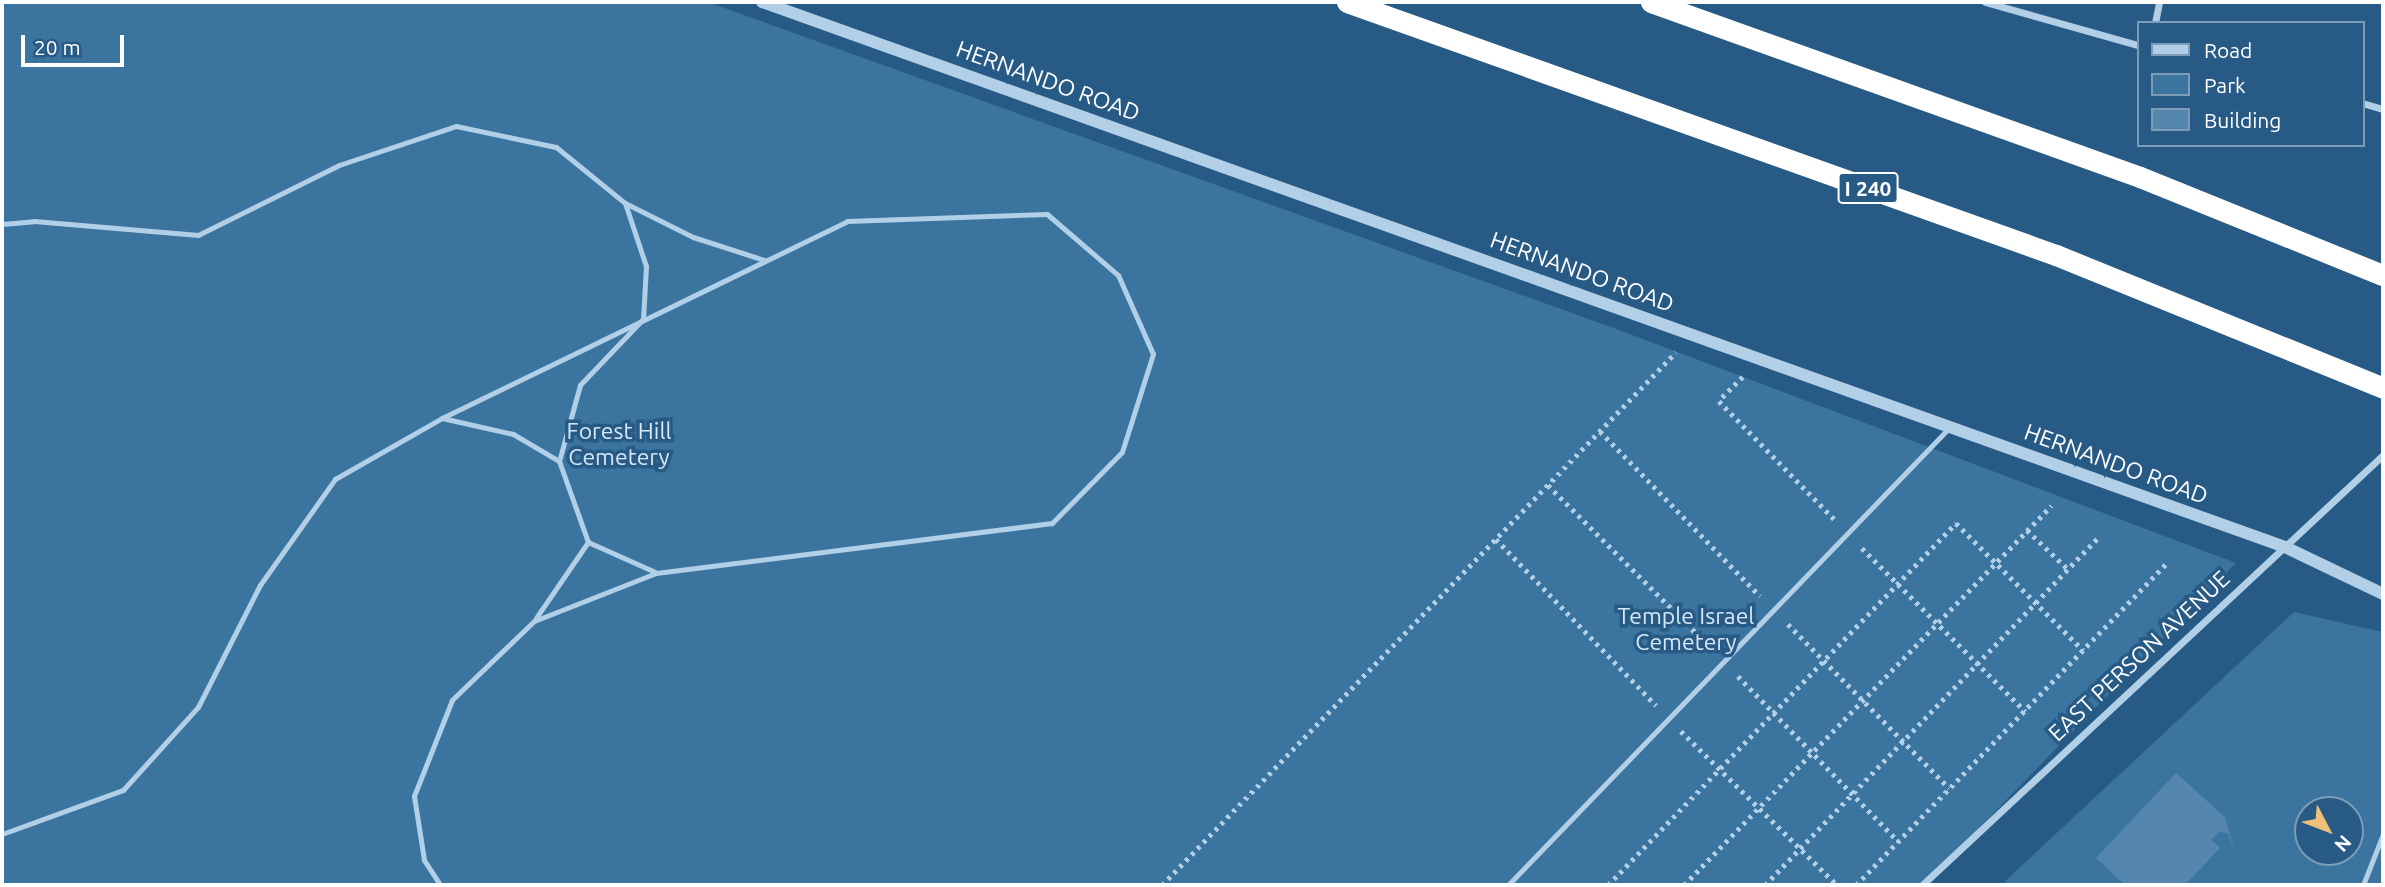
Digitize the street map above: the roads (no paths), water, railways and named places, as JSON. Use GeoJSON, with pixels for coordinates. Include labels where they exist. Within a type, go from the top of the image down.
{"type":"FeatureCollection","features":[{"type":"Feature","properties":{"kind":"highway","name":"I 240"},"geometry":{"type":"LineString","coordinates":[[1347,2],[2056,255],[2383,388]]}},
{"type":"Feature","properties":{"kind":"highway"},"geometry":{"type":"LineString","coordinates":[[1651,2],[2140,177],[2383,275]]}},
{"type":"Feature","properties":{"kind":"street","name":"HERNANDO ROAD"},"geometry":{"type":"LineString","coordinates":[[762,2],[2284,547],[2383,594]]}},
{"type":"Feature","properties":{"kind":"street"},"geometry":{"type":"LineString","coordinates":[[1985,2],[2136,44]]}},
{"type":"Feature","properties":{"kind":"street"},"geometry":{"type":"LineString","coordinates":[[2155,21],[2159,2]]}},
{"type":"Feature","properties":{"kind":"street"},"geometry":{"type":"LineString","coordinates":[[2364,104],[2383,109]]}},
{"type":"Feature","properties":{"kind":"street","name":"EAST PERSON AVENUE"},"geometry":{"type":"LineString","coordinates":[[1922,885],[2382,456]]}},
{"type":"Feature","properties":{"kind":"lane"},"geometry":{"type":"LineString","coordinates":[[2,224],[34,221],[198,235],[339,165],[456,126],[556,147],[625,203],[693,237],[765,260]]}},
{"type":"Feature","properties":{"kind":"lane"},"geometry":{"type":"LineString","coordinates":[[625,203],[646,266],[643,319],[580,385],[559,461],[588,542],[656,573]]}},
{"type":"Feature","properties":{"kind":"lane"},"geometry":{"type":"LineString","coordinates":[[2,834],[123,790],[198,707],[260,586],[335,479],[442,418],[846,221],[1047,214],[1118,275],[1153,354],[1122,452],[1052,523],[656,573],[534,621]]}},
{"type":"Feature","properties":{"kind":"lane"},"geometry":{"type":"LineString","coordinates":[[442,418],[513,433],[559,461]]}},
{"type":"Feature","properties":{"kind":"lane"},"geometry":{"type":"LineString","coordinates":[[1508,885],[1950,427]]}},
{"type":"Feature","properties":{"kind":"lane"},"geometry":{"type":"LineString","coordinates":[[440,885],[424,860],[414,796],[452,700],[534,621],[588,542]]}},
{"type":"Feature","properties":{"kind":"lane"},"geometry":{"type":"LineString","coordinates":[[2363,885],[2383,834]]}},
{"type":"Feature","properties":{"kind":"park label","name":"Forest Hill Cemetery"},"geometry":{"type":"Point","coordinates":[619,444]}},
{"type":"Feature","properties":{"kind":"park label","name":"Temple Israel Cemetery"},"geometry":{"type":"Point","coordinates":[1686,629]}}]}
